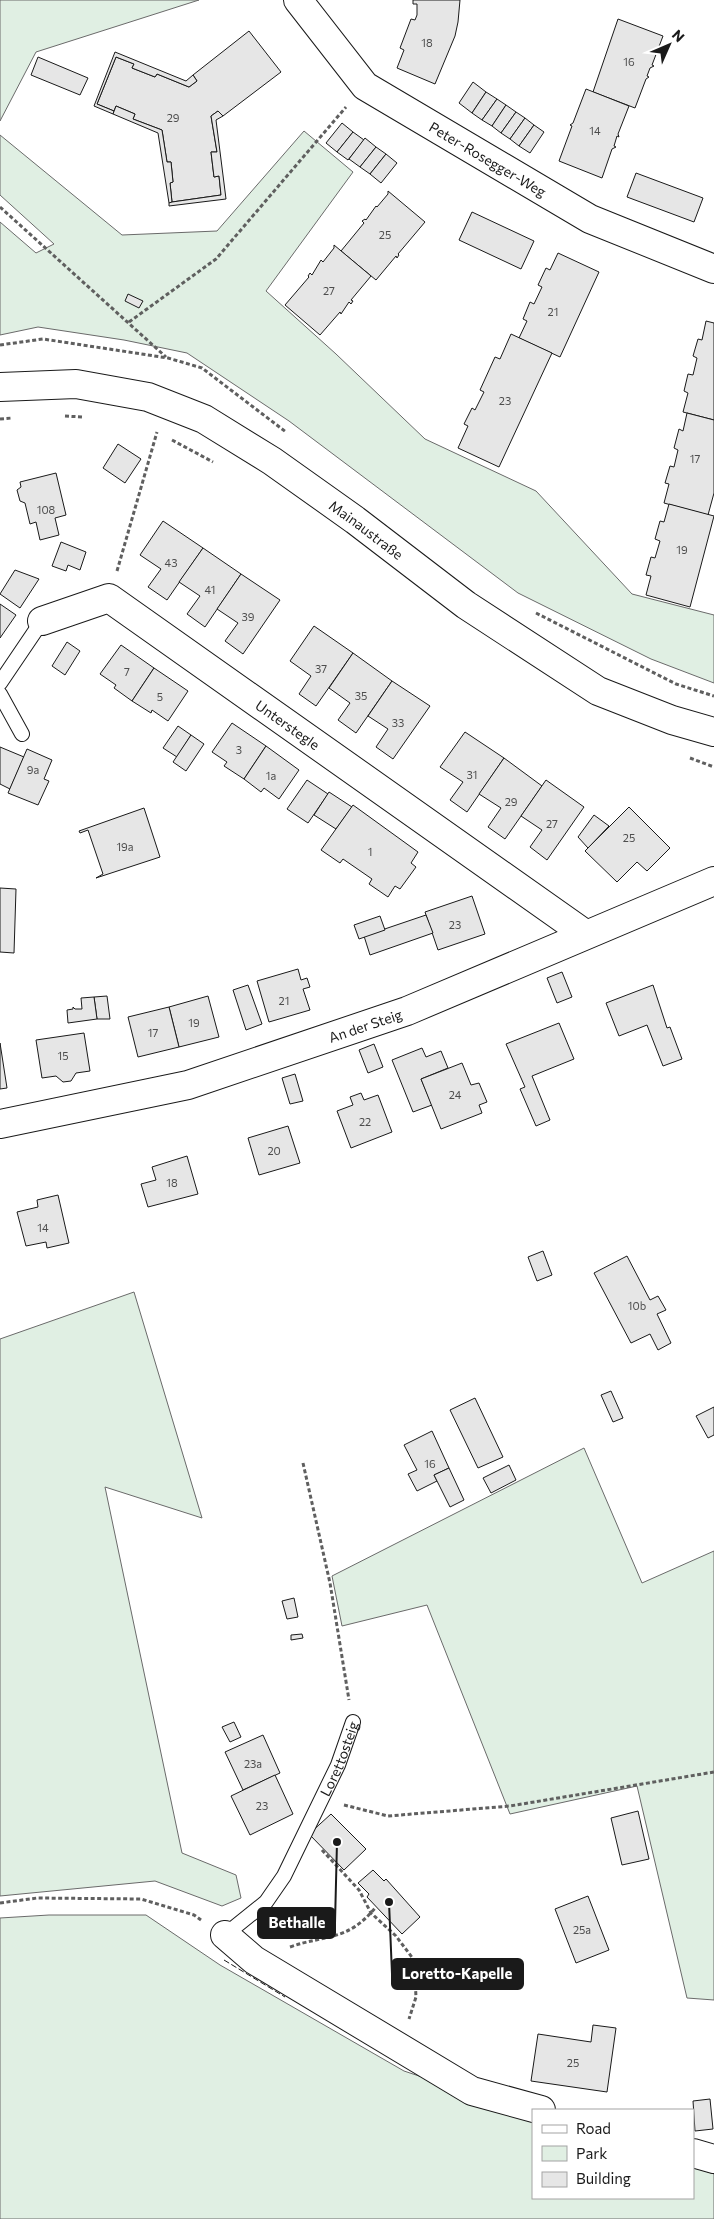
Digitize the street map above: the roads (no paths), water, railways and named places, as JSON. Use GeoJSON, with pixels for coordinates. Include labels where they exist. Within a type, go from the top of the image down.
{"type":"FeatureCollection","features":[{"type":"Feature","properties":{"kind":"street","name":"Peter-Rosegger-Weg"},"geometry":{"type":"LineString","coordinates":[[298,0],[365,86],[590,219],[714,269]]}},
{"type":"Feature","properties":{"kind":"street","name":"Mainaustraße"},"geometry":{"type":"LineString","coordinates":[[0,387],[76,384],[148,397],[204,419],[272,461],[355,520],[466,605],[598,691],[672,720],[714,732]]}},
{"type":"Feature","properties":{"kind":"street","name":"Unterstegle"},"geometry":{"type":"LineString","coordinates":[[42,621],[109,598],[585,934]]}},
{"type":"Feature","properties":{"kind":"street","name":"An der Steig"},"geometry":{"type":"LineString","coordinates":[[0,1124],[188,1085],[407,1011],[714,881]]}},
{"type":"Feature","properties":{"kind":"street"},"geometry":{"type":"LineString","coordinates":[[225,1934],[254,1960],[472,2091],[537,2109]]}},
{"type":"Feature","properties":{"kind":"street"},"geometry":{"type":"LineString","coordinates":[[694,2153],[714,2159]]}},
{"type":"Feature","properties":{"kind":"lane"},"geometry":{"type":"LineString","coordinates":[[0,683],[42,621]]}},
{"type":"Feature","properties":{"kind":"lane"},"geometry":{"type":"LineString","coordinates":[[0,694],[22,734]]}},
{"type":"Feature","properties":{"kind":"lane","name":"Lorettosteig"},"geometry":{"type":"LineString","coordinates":[[225,1934],[266,1902],[284,1876],[304,1831],[338,1765],[353,1722]]}},
{"type":"Feature","properties":{"kind":"place","name":"Bethalle"},"geometry":{"type":"Point","coordinates":[337,1842]}},
{"type":"Feature","properties":{"kind":"place","name":"Loretto-Kapelle"},"geometry":{"type":"Point","coordinates":[389,1902]}}]}
